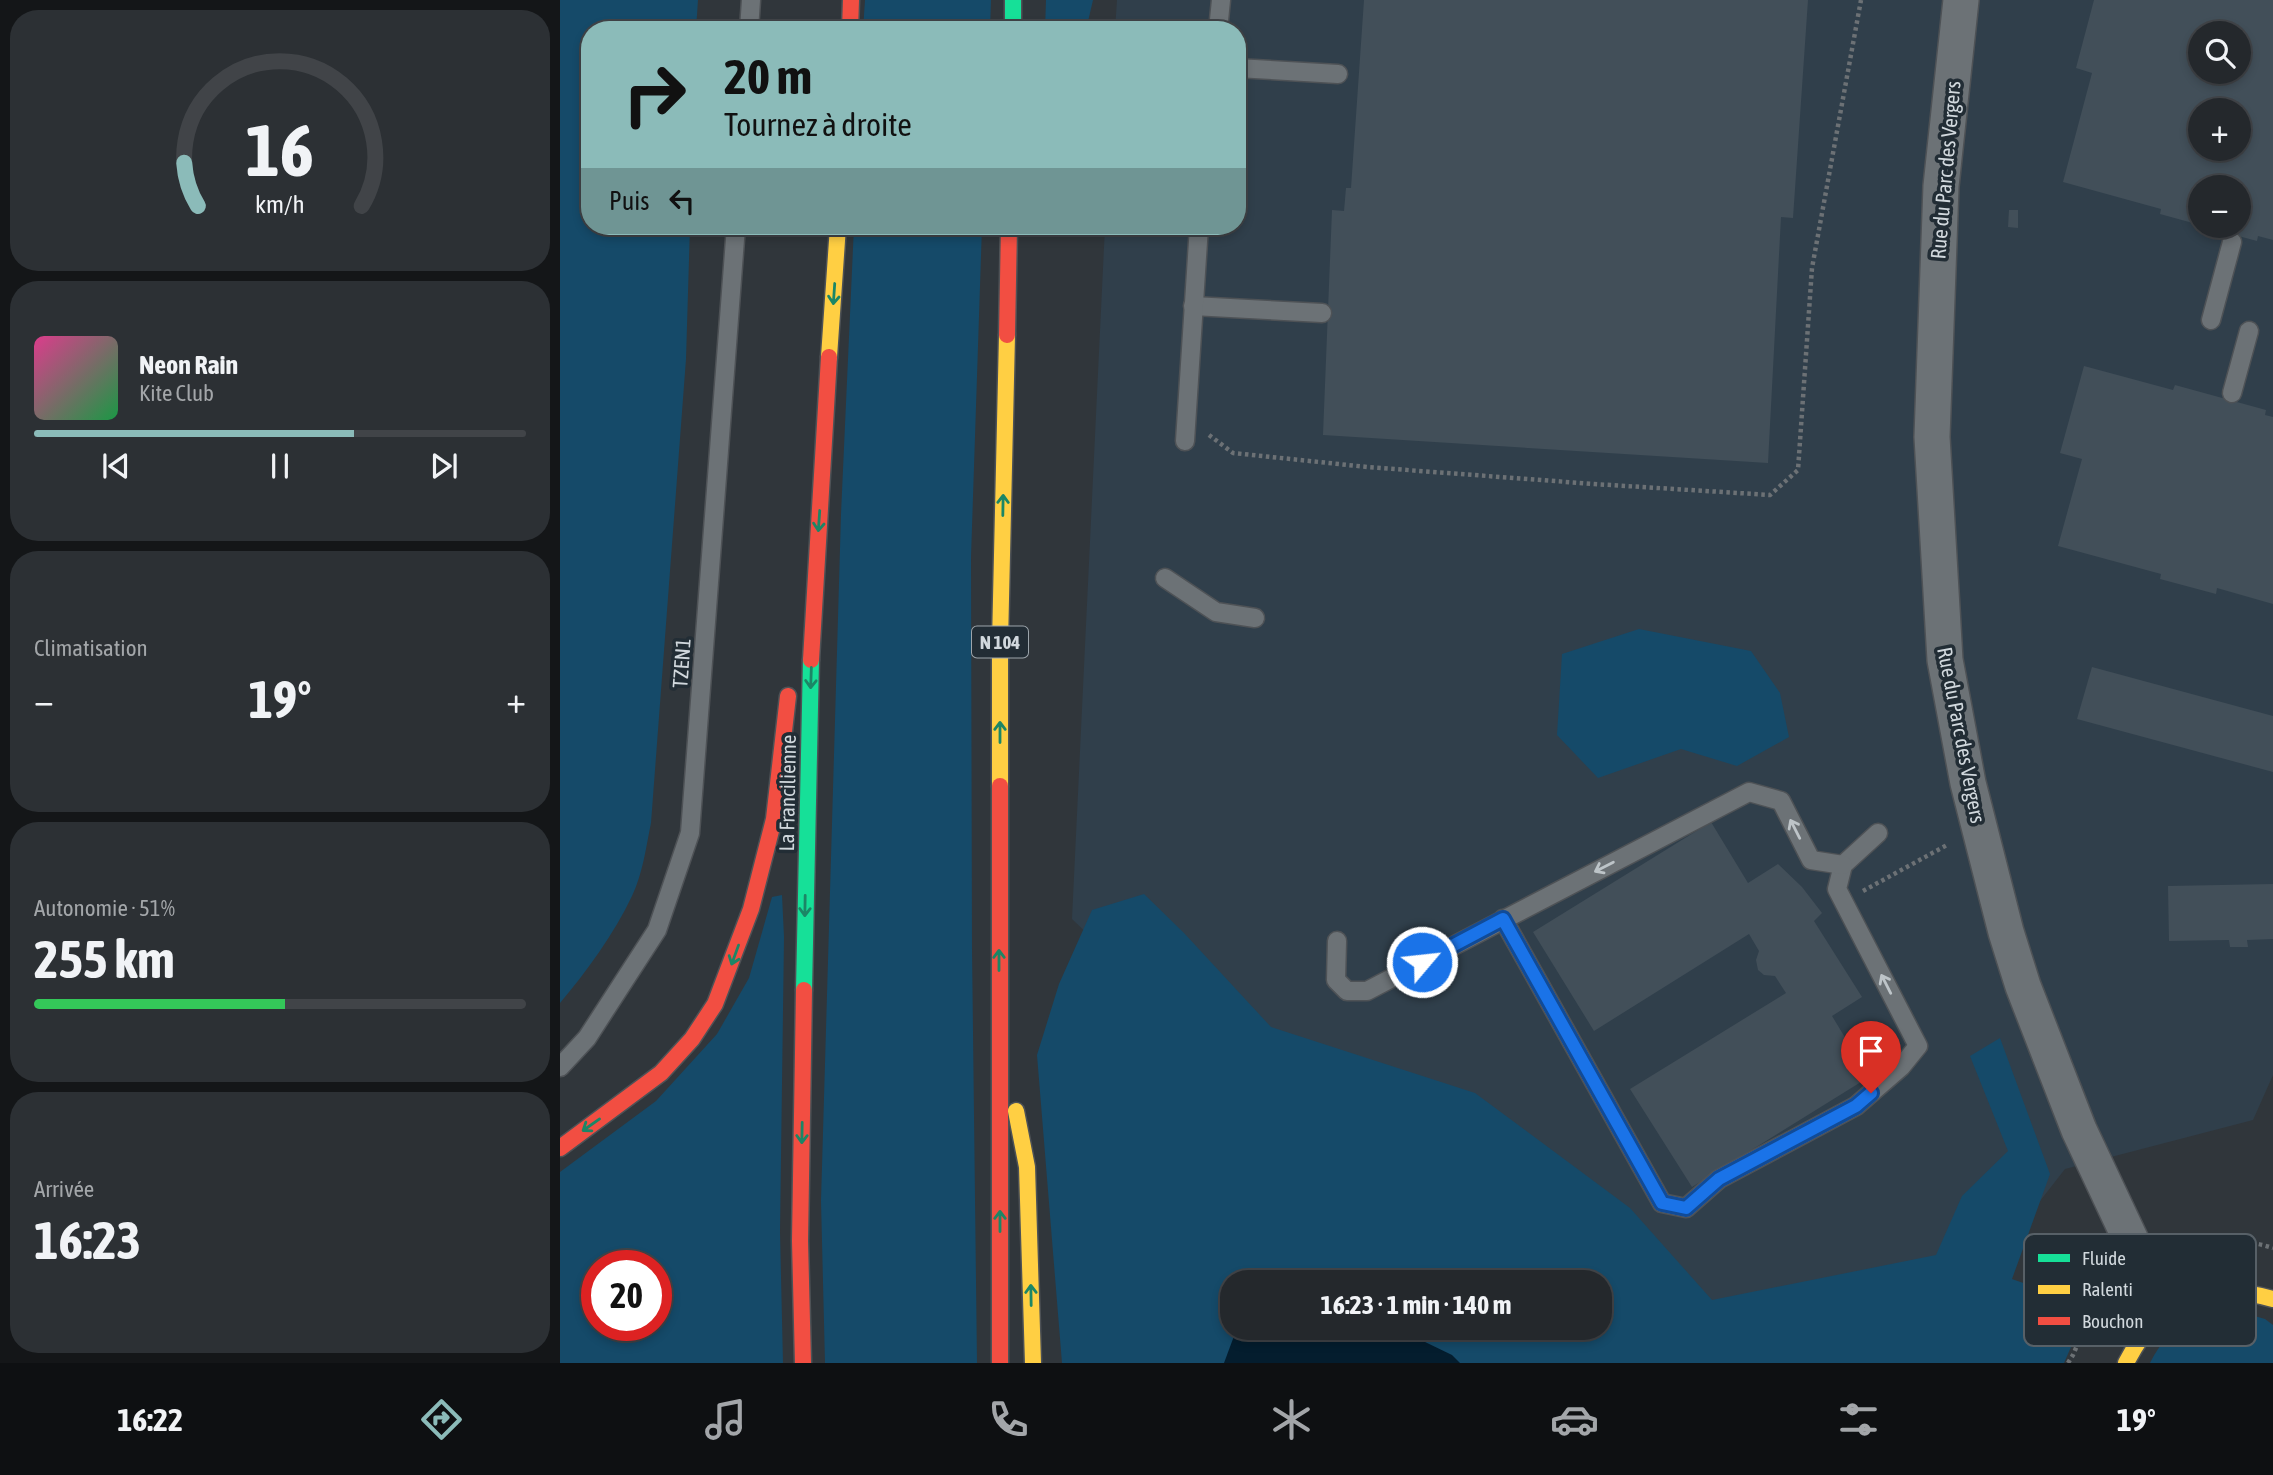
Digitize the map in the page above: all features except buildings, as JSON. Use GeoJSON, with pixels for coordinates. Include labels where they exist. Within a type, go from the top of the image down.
{"type":"FeatureCollection","features":[{"type":"Feature","properties":{"kind":"main road"},"geometry":{"type":"LineString","coordinates":[[850,21],[851,0]]}},
{"type":"Feature","properties":{"kind":"main road"},"geometry":{"type":"LineString","coordinates":[[1013,0],[1013,21]]}},
{"type":"Feature","properties":{"kind":"main road","name":"La Francilienne"},"geometry":{"type":"LineString","coordinates":[[803,1363],[800,1241],[806,824],[813,610],[837,235]]}},
{"type":"Feature","properties":{"kind":"main road","name":"N 104"},"geometry":{"type":"LineString","coordinates":[[1000,1363],[1000,643],[1009,235]]}},
{"type":"Feature","properties":{"kind":"main road"},"geometry":{"type":"LineString","coordinates":[[560,1148],[661,1073],[692,1039],[715,1004],[751,909],[774,819],[789,687],[813,610]]}},
{"type":"Feature","properties":{"kind":"main road"},"geometry":{"type":"LineString","coordinates":[[999,1028],[1027,1167],[1033,1363]]}},
{"type":"Feature","properties":{"kind":"main road"},"geometry":{"type":"LineString","coordinates":[[2256,1290],[2273,1282]]}},
{"type":"Feature","properties":{"kind":"main road"},"geometry":{"type":"LineString","coordinates":[[2256,1293],[2273,1299]]}},
{"type":"Feature","properties":{"kind":"main road"},"geometry":{"type":"LineString","coordinates":[[2126,1363],[2133,1346]]}},
{"type":"Feature","properties":{"kind":"street","name":"Rue du Parc des Vergers"},"geometry":{"type":"LineString","coordinates":[[1961,0],[1941,186],[1931,437],[1945,660],[1968,783],[2006,932],[2023,986],[2079,1130],[2128,1234]]}},
{"type":"Feature","properties":{"kind":"lane"},"geometry":{"type":"LineString","coordinates":[[750,21],[751,0]]}},
{"type":"Feature","properties":{"kind":"lane"},"geometry":{"type":"LineString","coordinates":[[1218,21],[1220,0]]}},
{"type":"Feature","properties":{"kind":"lane"},"geometry":{"type":"LineString","coordinates":[[1246,69],[1338,74]]}},
{"type":"Feature","properties":{"kind":"lane","name":"TZEN1"},"geometry":{"type":"LineString","coordinates":[[560,1067],[587,1038],[657,930],[690,833],[735,235]]}},
{"type":"Feature","properties":{"kind":"lane"},"geometry":{"type":"LineString","coordinates":[[1185,441],[1198,235]]}},
{"type":"Feature","properties":{"kind":"lane"},"geometry":{"type":"LineString","coordinates":[[2211,320],[2232,242]]}},
{"type":"Feature","properties":{"kind":"lane"},"geometry":{"type":"LineString","coordinates":[[1194,306],[1322,313]]}},
{"type":"Feature","properties":{"kind":"lane"},"geometry":{"type":"LineString","coordinates":[[2232,393],[2249,331]]}},
{"type":"Feature","properties":{"kind":"lane"},"geometry":{"type":"LineString","coordinates":[[1165,578],[1216,612],[1255,618]]}},
{"type":"Feature","properties":{"kind":"lane"},"geometry":{"type":"LineString","coordinates":[[1337,941],[1336,981],[1348,991],[1367,991],[1749,792],[1781,801],[1811,860],[1843,864]]}},
{"type":"Feature","properties":{"kind":"lane"},"geometry":{"type":"LineString","coordinates":[[1503,919],[1662,1203],[1686,1208],[1719,1179],[1856,1106],[1902,1067],[1918,1046],[1837,888],[1843,864],[1878,833]]}},
{"type":"Feature","properties":{"kind":"lane"},"geometry":{"type":"LineString","coordinates":[[1411,941],[1422,962]]}},
{"type":"Feature","properties":{"kind":"path"},"geometry":{"type":"LineString","coordinates":[[1186,418],[1233,453],[1394,469],[1770,495],[1798,470],[1812,268],[1861,0]]}},
{"type":"Feature","properties":{"kind":"path"},"geometry":{"type":"LineString","coordinates":[[1857,895],[1947,845]]}},
{"type":"Feature","properties":{"kind":"shaded area"},"geometry":{"type":"Polygon","coordinates":[[[560,0],[698,0],[697,21],[581,21],[581,235],[690,235],[686,359],[651,823],[642,869],[625,910],[590,965],[560,1003],[560,0]]]}},
{"type":"Feature","properties":{"kind":"shaded area"},"geometry":{"type":"Polygon","coordinates":[[[865,0],[991,0],[990,21],[864,21],[865,0]]]}},
{"type":"Feature","properties":{"kind":"shaded area"},"geometry":{"type":"Polygon","coordinates":[[[1046,0],[1093,0],[1088,21],[1045,21],[1046,0]]]}},
{"type":"Feature","properties":{"kind":"shaded area"},"geometry":{"type":"Polygon","coordinates":[[[1117,0],[2273,0],[2273,1075],[2253,1120],[2065,1169],[1950,1316],[1669,1341],[1612,1289],[1612,1270],[1592,1270],[1474,1162],[1229,1069],[1072,919],[1105,235],[1246,235],[1246,21],[1116,21],[1117,0]]]}},
{"type":"Feature","properties":{"kind":"shaded area"},"geometry":{"type":"Polygon","coordinates":[[[854,235],[982,235],[971,557],[977,1363],[825,1363],[821,1201],[841,514],[854,235]]]}},
{"type":"Feature","properties":{"kind":"shaded area"},"geometry":{"type":"Polygon","coordinates":[[[1639,629],[1751,651],[1780,693],[1789,737],[1737,766],[1681,749],[1598,778],[1557,735],[1562,654],[1639,629]]]}},
{"type":"Feature","properties":{"kind":"shaded area"},"geometry":{"type":"Polygon","coordinates":[[[1144,894],[1271,1027],[1475,1093],[1630,1208],[1712,1300],[1936,1255],[1962,1196],[2008,1151],[1970,1056],[2000,1038],[2050,1174],[2028,1234],[2024,1234],[2024,1246],[2012,1279],[2024,1283],[2024,1346],[2071,1346],[2064,1363],[1062,1363],[1037,1055],[1059,984],[1092,910],[1144,894]]]}},
{"type":"Feature","properties":{"kind":"shaded area"},"geometry":{"type":"Polygon","coordinates":[[[782,895],[784,937],[780,1232],[783,1363],[560,1363],[560,1172],[656,1101],[717,1034],[749,978],[772,897],[782,895]]]}},
{"type":"Feature","properties":{"kind":"shaded area"},"geometry":{"type":"Polygon","coordinates":[[[1261,1268],[1298,1270],[1259,1270],[1261,1268]]]}},
{"type":"Feature","properties":{"kind":"shaded area"},"geometry":{"type":"Polygon","coordinates":[[[2256,1316],[2273,1325],[2273,1363],[2150,1363],[2160,1346],[2256,1346],[2256,1316]]]}},
{"type":"Feature","properties":{"kind":"shaded area"},"geometry":{"type":"Polygon","coordinates":[[[1233,1340],[1421,1340],[1452,1355],[1460,1363],[1224,1363],[1233,1340]]]}},
{"type":"Feature","properties":{"kind":"traffic: fast"},"geometry":{"type":"LineString","coordinates":[[1013,0],[1013,21]]}},
{"type":"Feature","properties":{"kind":"traffic: fast"},"geometry":{"type":"LineString","coordinates":[[804,990],[811,660]]}},
{"type":"Feature","properties":{"kind":"traffic: slow"},"geometry":{"type":"LineString","coordinates":[[829,357],[837,235]]}},
{"type":"Feature","properties":{"kind":"traffic: slow"},"geometry":{"type":"LineString","coordinates":[[1000,786],[1000,643],[1007,335]]}},
{"type":"Feature","properties":{"kind":"traffic: slow"},"geometry":{"type":"LineString","coordinates":[[1016,1111],[1027,1167],[1033,1363]]}},
{"type":"Feature","properties":{"kind":"traffic: slow"},"geometry":{"type":"LineString","coordinates":[[2256,1295],[2273,1299]]}},
{"type":"Feature","properties":{"kind":"traffic: slow"},"geometry":{"type":"LineString","coordinates":[[2126,1363],[2136,1346]]}},
{"type":"Feature","properties":{"kind":"traffic: jam"},"geometry":{"type":"LineString","coordinates":[[850,21],[851,0]]}},
{"type":"Feature","properties":{"kind":"traffic: jam"},"geometry":{"type":"LineString","coordinates":[[1007,335],[1009,235]]}},
{"type":"Feature","properties":{"kind":"traffic: jam"},"geometry":{"type":"LineString","coordinates":[[811,660],[829,357]]}},
{"type":"Feature","properties":{"kind":"traffic: jam"},"geometry":{"type":"LineString","coordinates":[[560,1148],[661,1073],[692,1039],[715,1004],[751,909],[774,819],[788,696]]}},
{"type":"Feature","properties":{"kind":"traffic: jam"},"geometry":{"type":"LineString","coordinates":[[1000,786],[1000,1363]]}},
{"type":"Feature","properties":{"kind":"traffic: jam"},"geometry":{"type":"LineString","coordinates":[[803,1363],[800,1241],[804,990]]}},
{"type":"Feature","properties":{"kind":"route"},"geometry":{"type":"LineString","coordinates":[[1422,962],[1503,919],[1662,1203],[1686,1208],[1719,1179],[1856,1106],[1871,1093]]}}]}
